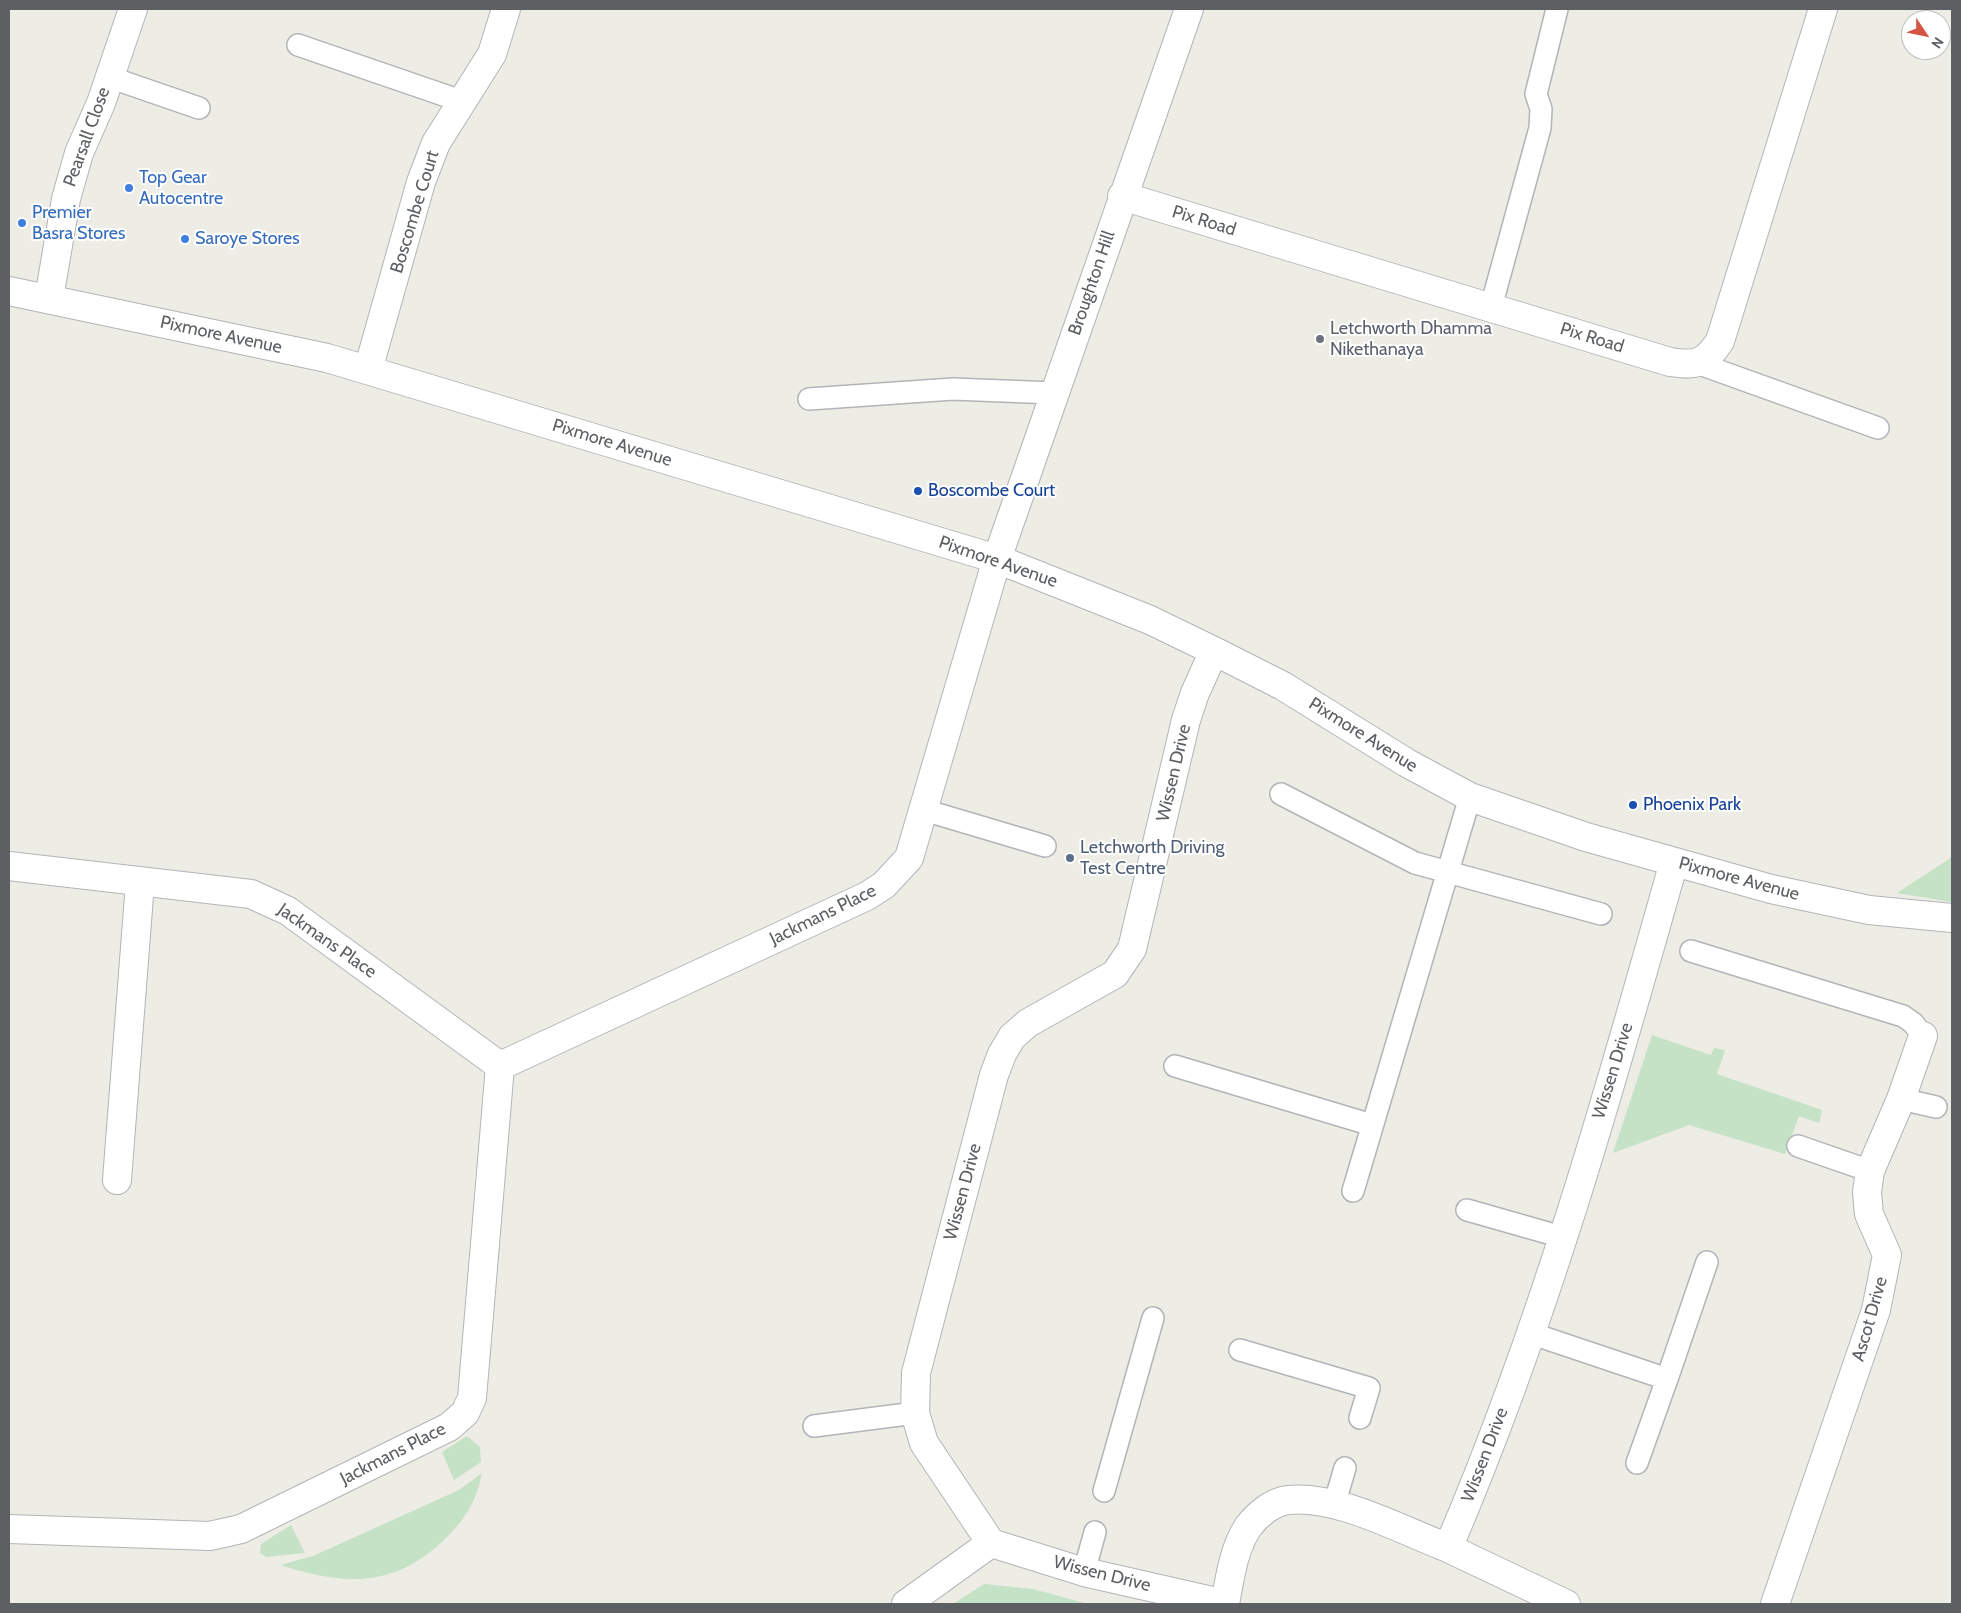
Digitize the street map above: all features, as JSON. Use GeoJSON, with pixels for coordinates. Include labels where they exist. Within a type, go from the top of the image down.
{"type":"FeatureCollection","features":[{"type":"Feature","properties":{"kind":"street","name":"Pearsall Close"},"geometry":{"type":"LineString","coordinates":[[49,298],[66,199],[79,153],[109,78],[133,9]]}},
{"type":"Feature","properties":{"kind":"street","name":"Boscombe Court"},"geometry":{"type":"LineString","coordinates":[[368,370],[421,182],[436,143],[492,54],[506,9]]}},
{"type":"Feature","properties":{"kind":"street","name":"Broughton Hill"},"geometry":{"type":"LineString","coordinates":[[997,559],[1122,196],[1189,9]]}},
{"type":"Feature","properties":{"kind":"street"},"geometry":{"type":"LineString","coordinates":[[1697,363],[1709,357],[1720,342],[1823,9]]}},
{"type":"Feature","properties":{"kind":"street","name":"Pix Road"},"geometry":{"type":"LineString","coordinates":[[1122,196],[1670,362],[1697,363]]}},
{"type":"Feature","properties":{"kind":"street","name":"Pixmore Avenue"},"geometry":{"type":"LineString","coordinates":[[9,291],[327,358],[997,559],[1150,620],[1214,651],[1282,686],[1407,763],[1470,797],[1586,837],[1771,889],[1868,910],[1952,918]]}},
{"type":"Feature","properties":{"kind":"street","name":"Jackmans Place"},"geometry":{"type":"LineString","coordinates":[[500,1066],[867,896],[884,886],[909,858],[997,559]]}},
{"type":"Feature","properties":{"kind":"street","name":"Wissen Drive"},"geometry":{"type":"LineString","coordinates":[[1214,651],[1186,720],[1132,949],[1115,974],[1028,1023],[1012,1037],[1002,1054],[994,1075],[916,1373],[915,1413],[924,1443],[991,1543],[1084,1572],[1225,1604],[1234,1558],[1248,1528],[1258,1515],[1273,1505],[1287,1500],[1334,1505],[1384,1522],[1448,1548],[1473,1491],[1562,1237],[1630,1018],[1674,862]]}},
{"type":"Feature","properties":{"kind":"street","name":"Jackmans Place"},"geometry":{"type":"LineString","coordinates":[[9,866],[140,883],[251,894],[265,899],[288,911],[500,1066]]}},
{"type":"Feature","properties":{"kind":"street"},"geometry":{"type":"LineString","coordinates":[[117,1180],[140,883]]}},
{"type":"Feature","properties":{"kind":"street","name":"Ascot Drive"},"geometry":{"type":"LineString","coordinates":[[1775,1604],[1876,1310],[1887,1255],[1869,1214],[1867,1192],[1870,1171],[1901,1099],[1923,1036]]}},
{"type":"Feature","properties":{"kind":"street","name":"Jackmans Place"},"geometry":{"type":"LineString","coordinates":[[9,1529],[210,1536],[241,1529],[449,1427],[465,1413],[472,1398],[500,1066]]}},
{"type":"Feature","properties":{"kind":"street"},"geometry":{"type":"LineString","coordinates":[[906,1604],[991,1543]]}},
{"type":"Feature","properties":{"kind":"street"},"geometry":{"type":"LineString","coordinates":[[1448,1548],[1566,1604]]}},
{"type":"Feature","properties":{"kind":"lane"},"geometry":{"type":"LineString","coordinates":[[1491,307],[1540,128],[1541,109],[1536,94],[1556,9]]}},
{"type":"Feature","properties":{"kind":"lane"},"geometry":{"type":"LineString","coordinates":[[298,45],[461,101]]}},
{"type":"Feature","properties":{"kind":"lane"},"geometry":{"type":"LineString","coordinates":[[109,78],[199,108]]}},
{"type":"Feature","properties":{"kind":"lane"},"geometry":{"type":"LineString","coordinates":[[1697,363],[1878,428]]}},
{"type":"Feature","properties":{"kind":"lane"},"geometry":{"type":"LineString","coordinates":[[809,399],[953,389],[1054,393]]}},
{"type":"Feature","properties":{"kind":"lane"},"geometry":{"type":"LineString","coordinates":[[1281,794],[1415,863],[1601,914]]}},
{"type":"Feature","properties":{"kind":"lane"},"geometry":{"type":"LineString","coordinates":[[1353,1191],[1470,797]]}},
{"type":"Feature","properties":{"kind":"lane"},"geometry":{"type":"LineString","coordinates":[[924,810],[1045,846]]}},
{"type":"Feature","properties":{"kind":"lane"},"geometry":{"type":"LineString","coordinates":[[1691,951],[1903,1016],[1914,1023],[1923,1036]]}},
{"type":"Feature","properties":{"kind":"lane"},"geometry":{"type":"LineString","coordinates":[[1176,1066],[1372,1125]]}},
{"type":"Feature","properties":{"kind":"lane"},"geometry":{"type":"LineString","coordinates":[[1901,1099],[1936,1107]]}},
{"type":"Feature","properties":{"kind":"lane"},"geometry":{"type":"LineString","coordinates":[[1798,1146],[1870,1171]]}},
{"type":"Feature","properties":{"kind":"lane"},"geometry":{"type":"LineString","coordinates":[[1467,1210],[1562,1237]]}},
{"type":"Feature","properties":{"kind":"lane"},"geometry":{"type":"LineString","coordinates":[[1637,1463],[1707,1262]]}},
{"type":"Feature","properties":{"kind":"lane"},"geometry":{"type":"LineString","coordinates":[[1104,1491],[1153,1318]]}},
{"type":"Feature","properties":{"kind":"lane"},"geometry":{"type":"LineString","coordinates":[[1530,1332],[1667,1379]]}},
{"type":"Feature","properties":{"kind":"lane"},"geometry":{"type":"LineString","coordinates":[[1240,1350],[1369,1388],[1360,1418]]}},
{"type":"Feature","properties":{"kind":"lane"},"geometry":{"type":"LineString","coordinates":[[814,1426],[915,1413]]}},
{"type":"Feature","properties":{"kind":"lane"},"geometry":{"type":"LineString","coordinates":[[1334,1505],[1345,1468]]}},
{"type":"Feature","properties":{"kind":"lane"},"geometry":{"type":"LineString","coordinates":[[1084,1572],[1095,1532]]}},
{"type":"Feature","properties":{"kind":"green space"},"geometry":{"type":"Polygon","coordinates":[[[1952,857],[1952,902],[1897,893],[1952,857]]]}},
{"type":"Feature","properties":{"kind":"green space"},"geometry":{"type":"Polygon","coordinates":[[[1652,1035],[1711,1055],[1714,1048],[1725,1050],[1717,1074],[1822,1110],[1819,1123],[1799,1116],[1785,1154],[1689,1125],[1613,1153],[1652,1035]]]}},
{"type":"Feature","properties":{"kind":"green space"},"geometry":{"type":"Polygon","coordinates":[[[467,1436],[480,1447],[481,1462],[454,1480],[442,1452],[467,1436]]]}},
{"type":"Feature","properties":{"kind":"green space"},"geometry":{"type":"Polygon","coordinates":[[[482,1473],[473,1502],[457,1526],[424,1557],[405,1568],[386,1575],[366,1579],[346,1579],[303,1572],[280,1565],[313,1556],[459,1490],[482,1473]]]}},
{"type":"Feature","properties":{"kind":"green space"},"geometry":{"type":"Polygon","coordinates":[[[291,1525],[305,1553],[266,1557],[260,1553],[261,1544],[291,1525]]]}},
{"type":"Feature","properties":{"kind":"green space"},"geometry":{"type":"Polygon","coordinates":[[[984,1584],[1033,1589],[1088,1604],[953,1604],[984,1584]]]}},
{"type":"Feature","properties":{"kind":"place","name":"Top Gear Autocentre"},"geometry":{"type":"Point","coordinates":[129,188]}},
{"type":"Feature","properties":{"kind":"place","name":"Premier Basra Stores"},"geometry":{"type":"Point","coordinates":[22,223]}},
{"type":"Feature","properties":{"kind":"place","name":"Saroye Stores"},"geometry":{"type":"Point","coordinates":[185,239]}},
{"type":"Feature","properties":{"kind":"place","name":"Letchworth Dhamma Nikethanaya"},"geometry":{"type":"Point","coordinates":[1320,339]}},
{"type":"Feature","properties":{"kind":"place","name":"Boscombe Court"},"geometry":{"type":"Point","coordinates":[918,491]}},
{"type":"Feature","properties":{"kind":"place","name":"Phoenix Park"},"geometry":{"type":"Point","coordinates":[1633,805]}},
{"type":"Feature","properties":{"kind":"place","name":"Letchworth Driving Test Centre"},"geometry":{"type":"Point","coordinates":[1070,858]}}]}
